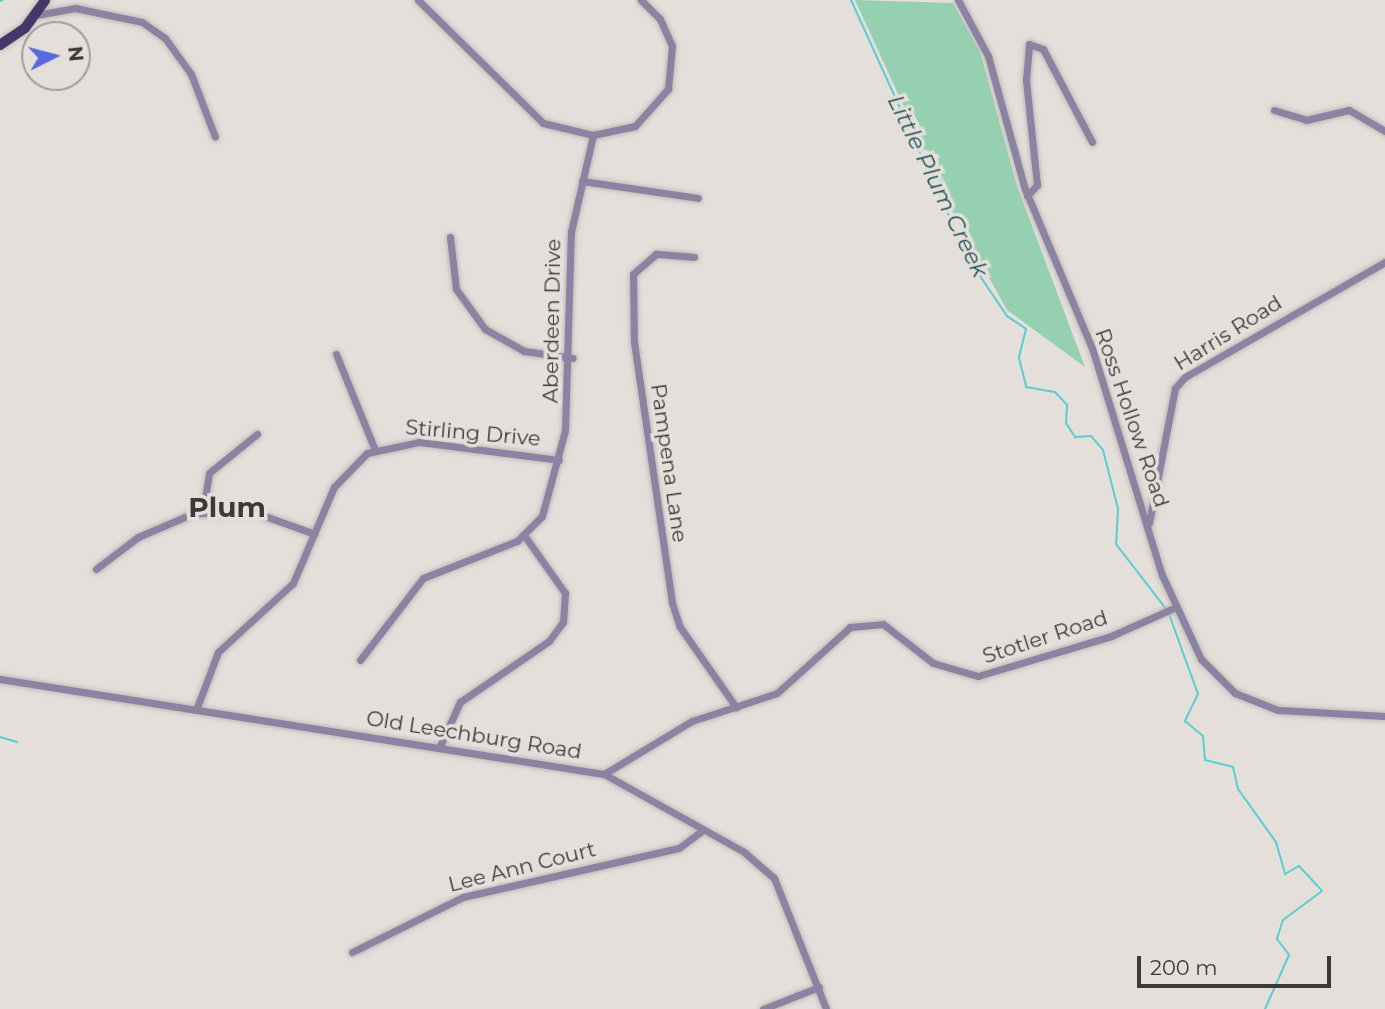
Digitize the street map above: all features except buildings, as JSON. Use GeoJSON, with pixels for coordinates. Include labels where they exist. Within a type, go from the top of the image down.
{"type":"FeatureCollection","features":[{"type":"Feature","properties":{"kind":"main road"},"geometry":{"type":"LineString","coordinates":[[0,46],[36,15],[45,0]]}},
{"type":"Feature","properties":{"kind":"street"},"geometry":{"type":"LineString","coordinates":[[418,0],[543,123],[593,135],[635,126],[667,89],[672,46],[660,19],[641,0]]}},
{"type":"Feature","properties":{"kind":"street","name":"Ross Hollow Road"},"geometry":{"type":"LineString","coordinates":[[958,0],[988,56],[1027,196],[1092,348],[1149,524],[1169,611],[1212,673],[1251,701],[1278,710],[1385,716]]}},
{"type":"Feature","properties":{"kind":"street"},"geometry":{"type":"LineString","coordinates":[[36,15],[75,8],[142,22],[165,38],[191,74],[215,136]]}},
{"type":"Feature","properties":{"kind":"street"},"geometry":{"type":"LineString","coordinates":[[1027,196],[1037,185],[1027,90],[1029,44],[1043,48],[1092,142]]}},
{"type":"Feature","properties":{"kind":"street"},"geometry":{"type":"LineString","coordinates":[[1274,110],[1306,120],[1349,110],[1385,131]]}},
{"type":"Feature","properties":{"kind":"street","name":"Aberdeen Drive"},"geometry":{"type":"LineString","coordinates":[[524,535],[542,516],[559,460],[572,358],[569,251],[593,135]]}},
{"type":"Feature","properties":{"kind":"street"},"geometry":{"type":"LineString","coordinates":[[582,181],[698,198]]}},
{"type":"Feature","properties":{"kind":"street"},"geometry":{"type":"LineString","coordinates":[[450,237],[456,289],[485,329],[524,351],[572,358]]}},
{"type":"Feature","properties":{"kind":"street","name":"Pampena Lane"},"geometry":{"type":"LineString","coordinates":[[694,257],[656,254],[633,274],[635,342],[672,603],[680,627],[736,707]]}},
{"type":"Feature","properties":{"kind":"street","name":"Harris Road"},"geometry":{"type":"LineString","coordinates":[[1149,524],[1175,388],[1185,377],[1385,262]]}},
{"type":"Feature","properties":{"kind":"street"},"geometry":{"type":"LineString","coordinates":[[336,354],[374,450]]}},
{"type":"Feature","properties":{"kind":"street"},"geometry":{"type":"LineString","coordinates":[[203,511],[209,472],[257,434]]}},
{"type":"Feature","properties":{"kind":"street","name":"Stirling Drive"},"geometry":{"type":"LineString","coordinates":[[196,710],[218,652],[293,583],[334,488],[374,450],[419,442],[559,460]]}},
{"type":"Feature","properties":{"kind":"street"},"geometry":{"type":"LineString","coordinates":[[96,569],[138,537],[203,511],[259,514],[315,534]]}},
{"type":"Feature","properties":{"kind":"street"},"geometry":{"type":"LineString","coordinates":[[360,660],[423,578],[524,535],[565,593],[563,622],[549,641],[460,702],[440,746]]}},
{"type":"Feature","properties":{"kind":"street","name":"Stotler Road"},"geometry":{"type":"LineString","coordinates":[[604,774],[692,721],[777,693],[840,632],[862,624],[883,624],[933,663],[978,677],[1169,611]]}},
{"type":"Feature","properties":{"kind":"street","name":"Old Leechburg Road"},"geometry":{"type":"LineString","coordinates":[[0,680],[440,746],[604,774],[703,830],[774,877],[827,1009]]}},
{"type":"Feature","properties":{"kind":"street","name":"Lee Ann Court"},"geometry":{"type":"LineString","coordinates":[[352,952],[463,897],[679,848],[703,830]]}},
{"type":"Feature","properties":{"kind":"street"},"geometry":{"type":"LineString","coordinates":[[763,1009],[819,986]]}},
{"type":"Feature","properties":{"kind":"green space"},"geometry":{"type":"Polygon","coordinates":[[[855,0],[953,3],[980,51],[1017,186],[1085,367],[1007,310],[949,205],[855,0]]]}},
{"type":"Feature","properties":{"kind":"waterway","name":"Little Plum Creek"},"geometry":{"type":"LineString","coordinates":[[851,0],[968,258],[1007,316],[1026,329],[1019,358],[1026,387],[1055,392],[1067,405],[1066,423],[1075,437],[1091,436],[1103,450],[1118,509],[1116,544],[1166,609]]}},
{"type":"Feature","properties":{"kind":"waterway","name":"Little Plum Creek"},"geometry":{"type":"LineString","coordinates":[[1169,614],[1198,694],[1185,721],[1203,736],[1205,760],[1233,767],[1238,789],[1276,842],[1285,874],[1299,866],[1322,891],[1283,920],[1277,939],[1289,955],[1265,1009]]}},
{"type":"Feature","properties":{"kind":"waterway"},"geometry":{"type":"LineString","coordinates":[[0,737],[17,742]]}},
{"type":"Feature","properties":{"kind":"district","name":"Plum"},"geometry":{"type":"Point","coordinates":[227,507]}}]}
